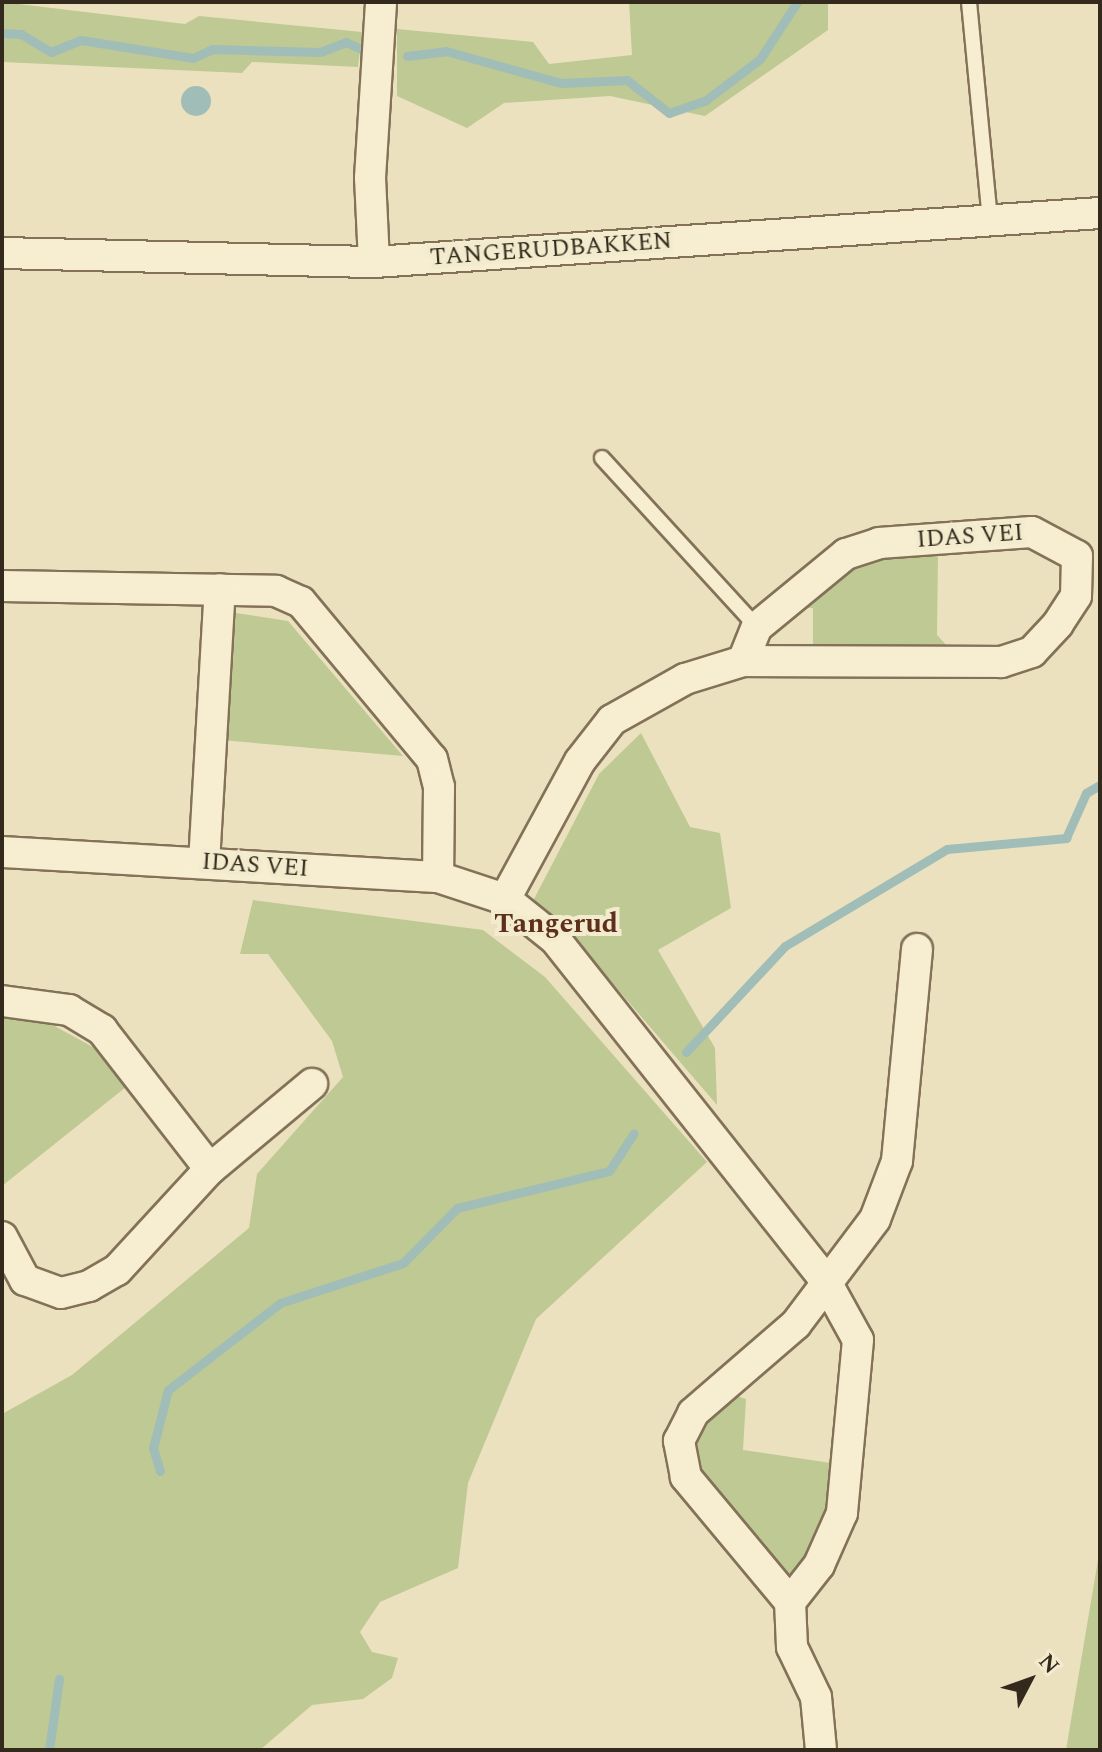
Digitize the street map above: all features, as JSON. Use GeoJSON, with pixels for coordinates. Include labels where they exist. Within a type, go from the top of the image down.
{"type":"FeatureCollection","features":[{"type":"Feature","properties":{"kind":"street"},"geometry":{"type":"LineString","coordinates":[[374,262],[370,178],[381,2]]}},
{"type":"Feature","properties":{"kind":"street","name":"TANGERUDBAKKEN"},"geometry":{"type":"LineString","coordinates":[[2,253],[374,262],[1100,213]]}},
{"type":"Feature","properties":{"kind":"street","name":"IDAS VEI"},"geometry":{"type":"LineString","coordinates":[[505,899],[580,761],[612,720],[685,679],[743,661],[1001,662],[1032,652],[1058,624],[1076,596],[1077,556],[1032,532],[879,543],[846,554],[757,627],[743,661]]}},
{"type":"Feature","properties":{"kind":"street"},"geometry":{"type":"LineString","coordinates":[[2,586],[276,591],[301,602],[432,759],[439,787],[438,877]]}},
{"type":"Feature","properties":{"kind":"street"},"geometry":{"type":"LineString","coordinates":[[204,863],[220,589]]}},
{"type":"Feature","properties":{"kind":"street","name":"IDAS VEI"},"geometry":{"type":"LineString","coordinates":[[2,852],[438,877],[505,899],[555,939],[605,995],[825,1280],[858,1340],[842,1513],[819,1565],[790,1602]]}},
{"type":"Feature","properties":{"kind":"street"},"geometry":{"type":"LineString","coordinates":[[821,1750],[816,1697],[792,1647],[790,1602],[686,1477],[679,1441],[693,1413],[796,1324],[825,1280],[875,1219],[897,1161],[917,949]]}},
{"type":"Feature","properties":{"kind":"street"},"geometry":{"type":"LineString","coordinates":[[2,1001],[69,1010],[102,1030],[210,1169]]}},
{"type":"Feature","properties":{"kind":"street"},"geometry":{"type":"LineString","coordinates":[[2,1237],[25,1280],[61,1293],[89,1286],[117,1270],[210,1169],[312,1084]]}},
{"type":"Feature","properties":{"kind":"lane"},"geometry":{"type":"LineString","coordinates":[[969,2],[990,221]]}},
{"type":"Feature","properties":{"kind":"lane"},"geometry":{"type":"LineString","coordinates":[[602,458],[757,627]]}},
{"type":"Feature","properties":{"kind":"green space"},"geometry":{"type":"Polygon","coordinates":[[[2,2],[185,24],[199,16],[362,32],[358,67],[252,62],[242,73],[2,62],[2,2]]]}},
{"type":"Feature","properties":{"kind":"green space"},"geometry":{"type":"Polygon","coordinates":[[[629,2],[828,2],[828,30],[705,116],[610,96],[504,103],[467,128],[397,96],[397,29],[533,42],[549,64],[632,55],[629,2]]]}},
{"type":"Feature","properties":{"kind":"green space"},"geometry":{"type":"Polygon","coordinates":[[[938,554],[937,635],[948,647],[813,649],[813,608],[794,608],[862,555],[938,554]]]}},
{"type":"Feature","properties":{"kind":"green space"},"geometry":{"type":"Polygon","coordinates":[[[229,612],[288,621],[403,756],[221,740],[229,612]]]}},
{"type":"Feature","properties":{"kind":"green space"},"geometry":{"type":"Polygon","coordinates":[[[641,733],[690,827],[720,833],[731,908],[658,950],[715,1048],[717,1105],[560,922],[533,901],[599,774],[641,733]]]}},
{"type":"Feature","properties":{"kind":"green space"},"geometry":{"type":"Polygon","coordinates":[[[253,900],[483,930],[545,977],[707,1162],[536,1319],[468,1483],[458,1568],[380,1602],[360,1632],[372,1652],[398,1658],[392,1678],[363,1699],[312,1705],[260,1750],[2,1750],[2,1414],[72,1375],[249,1228],[257,1174],[343,1077],[332,1041],[268,954],[240,954],[253,900]]]}},
{"type":"Feature","properties":{"kind":"green space"},"geometry":{"type":"Polygon","coordinates":[[[2,1017],[49,1023],[93,1047],[126,1087],[2,1186],[2,1017]]]}},
{"type":"Feature","properties":{"kind":"green space"},"geometry":{"type":"Polygon","coordinates":[[[734,1395],[746,1399],[743,1450],[831,1463],[830,1513],[812,1558],[791,1582],[704,1486],[692,1456],[700,1426],[734,1395]]]}},
{"type":"Feature","properties":{"kind":"green space"},"geometry":{"type":"Polygon","coordinates":[[[1100,1548],[1100,1750],[1066,1750],[1100,1548]]]}},
{"type":"Feature","properties":{"kind":"water"},"geometry":{"type":"Polygon","coordinates":[[[196,86],[207,90],[211,101],[207,112],[196,116],[185,112],[181,101],[185,90],[196,86]]]}},
{"type":"Feature","properties":{"kind":"waterway"},"geometry":{"type":"LineString","coordinates":[[407,56],[446,51],[561,83],[627,80],[669,113],[706,100],[760,59],[797,2]]}},
{"type":"Feature","properties":{"kind":"waterway"},"geometry":{"type":"LineString","coordinates":[[2,33],[21,34],[51,52],[81,40],[193,58],[212,49],[320,52],[346,42],[363,50]]}},
{"type":"Feature","properties":{"kind":"waterway"},"geometry":{"type":"LineString","coordinates":[[686,1052],[785,946],[947,849],[1066,838],[1086,793],[1100,785]]}},
{"type":"Feature","properties":{"kind":"waterway"},"geometry":{"type":"LineString","coordinates":[[160,1471],[153,1448],[168,1390],[280,1303],[403,1263],[457,1208],[609,1171],[634,1133]]}},
{"type":"Feature","properties":{"kind":"waterway"},"geometry":{"type":"LineString","coordinates":[[49,1750],[59,1679]]}},
{"type":"Feature","properties":{"kind":"district","name":"Tangerud"},"geometry":{"type":"Point","coordinates":[556,924]}}]}
